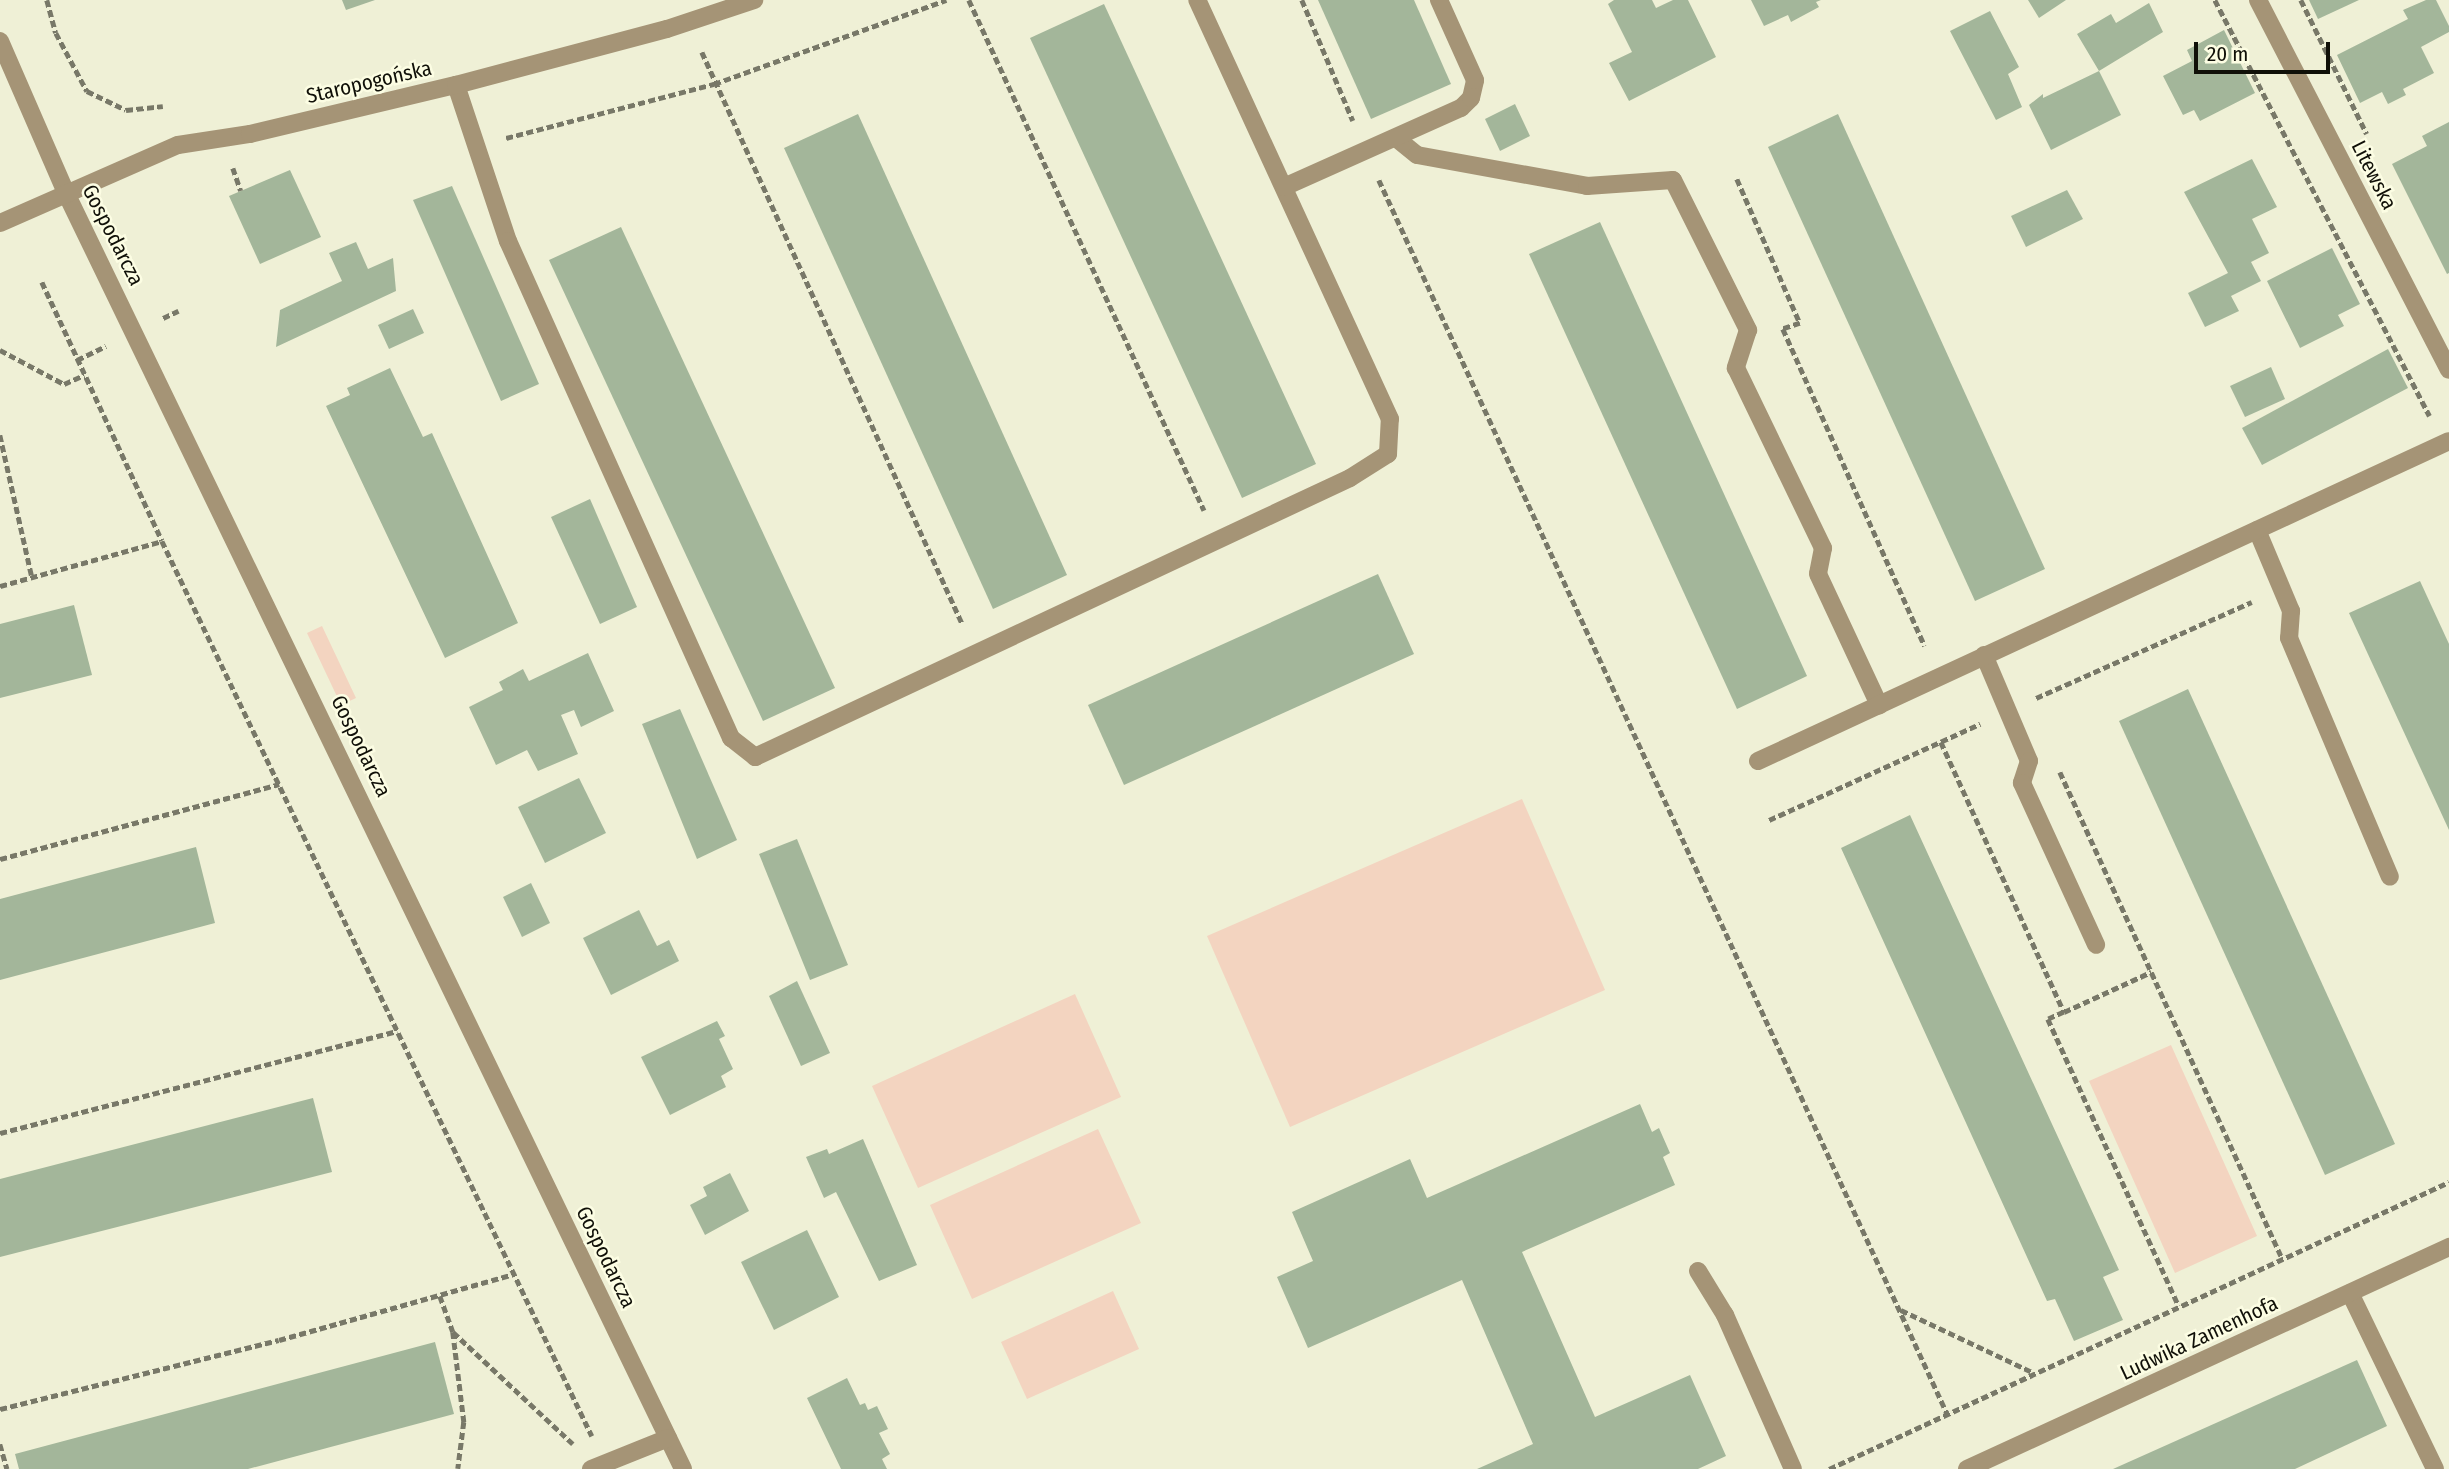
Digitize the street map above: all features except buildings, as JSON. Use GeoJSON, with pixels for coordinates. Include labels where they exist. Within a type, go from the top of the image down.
{"type":"FeatureCollection","features":[{"type":"Feature","properties":{"kind":"street","name":"Staropogońska"},"geometry":{"type":"LineString","coordinates":[[0,223],[178,145],[250,134],[456,85],[691,21],[754,0]]}},
{"type":"Feature","properties":{"kind":"street"},"geometry":{"type":"LineString","coordinates":[[456,85],[470,136],[508,241],[731,738],[755,757],[1350,478],[1388,454],[1390,419],[1197,0]]}},
{"type":"Feature","properties":{"kind":"street"},"geometry":{"type":"LineString","coordinates":[[1284,187],[1461,108],[1471,98],[1475,80],[1439,0]]}},
{"type":"Feature","properties":{"kind":"street","name":"Litewska"},"geometry":{"type":"LineString","coordinates":[[2258,0],[2449,370]]}},
{"type":"Feature","properties":{"kind":"street","name":"Gospodarcza"},"geometry":{"type":"LineString","coordinates":[[0,41],[66,192],[683,1469]]}},
{"type":"Feature","properties":{"kind":"street"},"geometry":{"type":"LineString","coordinates":[[1396,138],[1417,155],[1587,186],[1673,180],[1748,330],[1736,368],[1822,548],[1818,574],[1879,705]]}},
{"type":"Feature","properties":{"kind":"street"},"geometry":{"type":"LineString","coordinates":[[1758,761],[2449,440]]}},
{"type":"Feature","properties":{"kind":"street"},"geometry":{"type":"LineString","coordinates":[[2257,530],[2291,611],[2289,638],[2390,877]]}},
{"type":"Feature","properties":{"kind":"street"},"geometry":{"type":"LineString","coordinates":[[1984,655],[2029,761],[2022,783],[2096,944]]}},
{"type":"Feature","properties":{"kind":"street","name":"Ludwika Zamenhofa"},"geometry":{"type":"LineString","coordinates":[[1969,1468],[2449,1247]]}},
{"type":"Feature","properties":{"kind":"street"},"geometry":{"type":"LineString","coordinates":[[1698,1271],[1725,1315],[1793,1469]]}},
{"type":"Feature","properties":{"kind":"street"},"geometry":{"type":"LineString","coordinates":[[2350,1293],[2435,1469]]}},
{"type":"Feature","properties":{"kind":"street"},"geometry":{"type":"LineString","coordinates":[[597,1467],[668,1438]]}},
{"type":"Feature","properties":{"kind":"path"},"geometry":{"type":"LineString","coordinates":[[47,0],[56,33],[87,91],[126,110],[163,106]]}},
{"type":"Feature","properties":{"kind":"path"},"geometry":{"type":"LineString","coordinates":[[470,136],[489,142],[714,84],[946,0]]}},
{"type":"Feature","properties":{"kind":"path"},"geometry":{"type":"LineString","coordinates":[[969,0],[1218,539]]}},
{"type":"Feature","properties":{"kind":"path"},"geometry":{"type":"LineString","coordinates":[[1302,0],[1366,152],[1947,1413]]}},
{"type":"Feature","properties":{"kind":"path"},"geometry":{"type":"LineString","coordinates":[[2215,0],[2429,414]]}},
{"type":"Feature","properties":{"kind":"path"},"geometry":{"type":"LineString","coordinates":[[691,21],[714,84],[975,653]]}},
{"type":"Feature","properties":{"kind":"path"},"geometry":{"type":"LineString","coordinates":[[233,167],[241,191]]}},
{"type":"Feature","properties":{"kind":"path"},"geometry":{"type":"LineString","coordinates":[[1737,178],[1800,323],[1783,329],[1925,646]]}},
{"type":"Feature","properties":{"kind":"path"},"geometry":{"type":"LineString","coordinates":[[42,282],[162,541],[593,1436],[597,1467]]}},
{"type":"Feature","properties":{"kind":"path"},"geometry":{"type":"LineString","coordinates":[[163,318],[178,311]]}},
{"type":"Feature","properties":{"kind":"path"},"geometry":{"type":"LineString","coordinates":[[77,360],[107,345]]}},
{"type":"Feature","properties":{"kind":"path"},"geometry":{"type":"LineString","coordinates":[[0,350],[64,384],[84,375]]}},
{"type":"Feature","properties":{"kind":"path"},"geometry":{"type":"LineString","coordinates":[[0,435],[32,577]]}},
{"type":"Feature","properties":{"kind":"path"},"geometry":{"type":"LineString","coordinates":[[0,463],[5,457]]}},
{"type":"Feature","properties":{"kind":"path"},"geometry":{"type":"LineString","coordinates":[[0,586],[162,541]]}},
{"type":"Feature","properties":{"kind":"path"},"geometry":{"type":"LineString","coordinates":[[1941,742],[2064,1012]]}},
{"type":"Feature","properties":{"kind":"path"},"geometry":{"type":"LineString","coordinates":[[2056,764],[2282,1258]]}},
{"type":"Feature","properties":{"kind":"path"},"geometry":{"type":"LineString","coordinates":[[0,859],[279,785]]}},
{"type":"Feature","properties":{"kind":"path"},"geometry":{"type":"LineString","coordinates":[[2151,972],[2048,1019],[2179,1306]]}},
{"type":"Feature","properties":{"kind":"path"},"geometry":{"type":"LineString","coordinates":[[0,1133],[397,1031]]}},
{"type":"Feature","properties":{"kind":"path"},"geometry":{"type":"LineString","coordinates":[[1829,1469],[2449,1182]]}},
{"type":"Feature","properties":{"kind":"path"},"geometry":{"type":"LineString","coordinates":[[0,1409],[440,1296],[514,1274]]}},
{"type":"Feature","properties":{"kind":"path"},"geometry":{"type":"LineString","coordinates":[[440,1296],[453,1332],[464,1422],[458,1469]]}},
{"type":"Feature","properties":{"kind":"path"},"geometry":{"type":"LineString","coordinates":[[1900,1309],[2034,1373]]}},
{"type":"Feature","properties":{"kind":"path"},"geometry":{"type":"LineString","coordinates":[[453,1332],[576,1447],[582,1445]]}},
{"type":"Feature","properties":{"kind":"path"},"geometry":{"type":"LineString","coordinates":[[587,1440],[593,1436]]}},
{"type":"Feature","properties":{"kind":"path"},"geometry":{"type":"LineString","coordinates":[[0,1444],[7,1469]]}},
{"type":"Feature","properties":{"kind":"shaded area"},"geometry":{"type":"Polygon","coordinates":[[[322,626],[356,698],[341,705],[307,633],[322,626]]]}},
{"type":"Feature","properties":{"kind":"shaded area"},"geometry":{"type":"Polygon","coordinates":[[[1522,799],[1605,990],[1290,1127],[1207,936],[1522,799]]]}},
{"type":"Feature","properties":{"kind":"shaded area"},"geometry":{"type":"Polygon","coordinates":[[[1075,994],[1121,1097],[918,1188],[872,1086],[1075,994]]]}},
{"type":"Feature","properties":{"kind":"shaded area"},"geometry":{"type":"Polygon","coordinates":[[[2171,1045],[2257,1236],[2175,1273],[2089,1081],[2171,1045]]]}},
{"type":"Feature","properties":{"kind":"shaded area"},"geometry":{"type":"Polygon","coordinates":[[[1098,1129],[1141,1223],[972,1299],[930,1205],[1098,1129]]]}},
{"type":"Feature","properties":{"kind":"shaded area"},"geometry":{"type":"Polygon","coordinates":[[[1113,1291],[1139,1349],[1027,1399],[1001,1342],[1113,1291]]]}}]}
